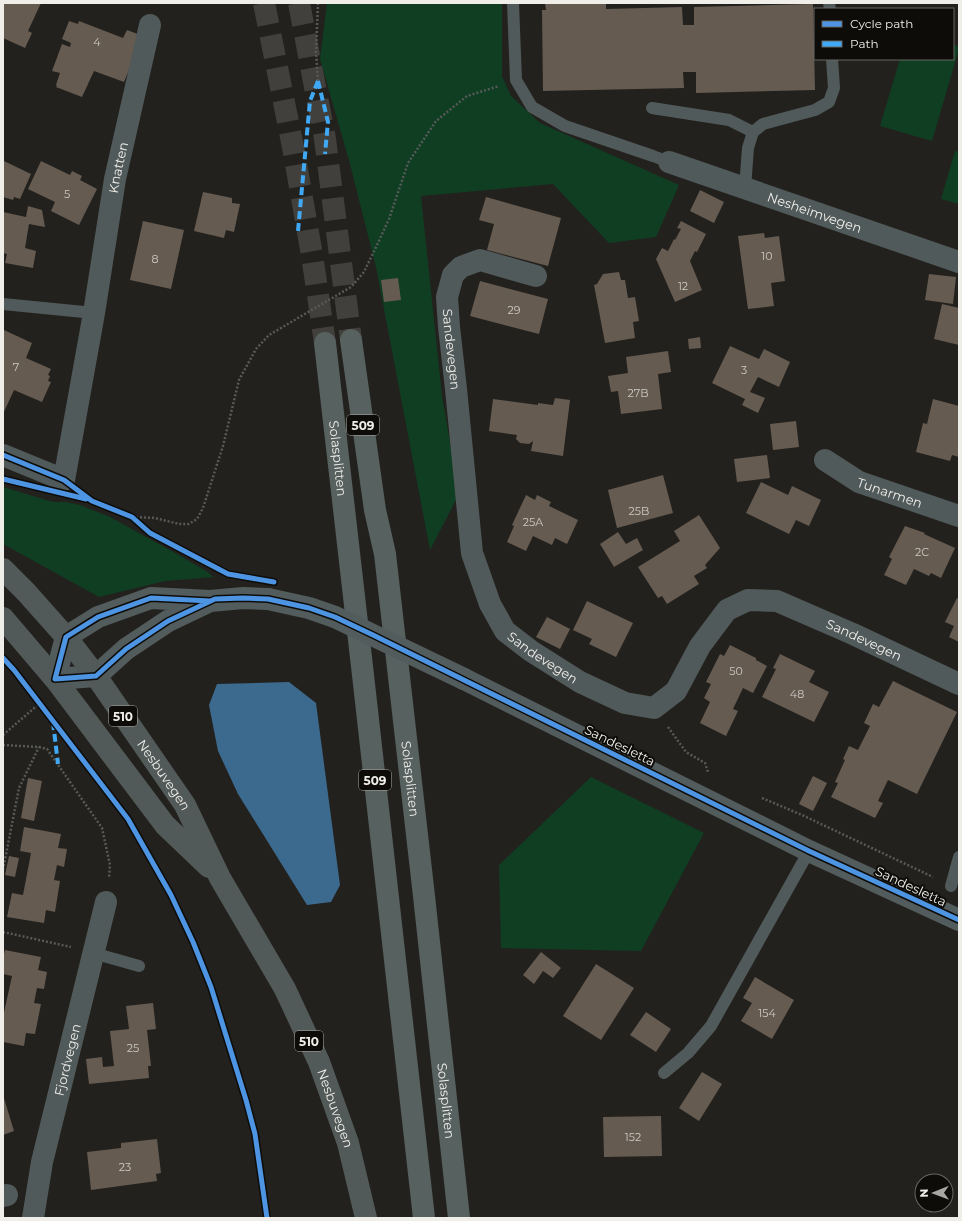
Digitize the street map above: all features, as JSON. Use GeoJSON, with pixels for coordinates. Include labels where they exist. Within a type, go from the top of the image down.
{"type":"FeatureCollection","features":[{"type":"Feature","properties":{"kind":"highway","name":"Solasplitten"},"geometry":{"type":"LineString","coordinates":[[351,340],[375,510],[385,554],[459,1218]]}},
{"type":"Feature","properties":{"kind":"highway","name":"Solasplitten"},"geometry":{"type":"LineString","coordinates":[[324,343],[424,1218]]}},
{"type":"Feature","properties":{"kind":"main road","name":"Nesbuvegen"},"geometry":{"type":"LineString","coordinates":[[3,569],[26,592],[66,637],[96,676],[185,805],[220,878],[285,989],[319,1062],[348,1143],[366,1218]]}},
{"type":"Feature","properties":{"kind":"main road","name":"Nesbuvegen"},"geometry":{"type":"LineString","coordinates":[[3,618],[55,679],[165,825],[220,878]]}},
{"type":"Feature","properties":{"kind":"street","name":"Knatten"},"geometry":{"type":"LineString","coordinates":[[3,455],[64,480],[116,179],[150,25]]}},
{"type":"Feature","properties":{"kind":"street","name":"Nesheimvegen"},"geometry":{"type":"LineString","coordinates":[[669,162],[959,262]]}},
{"type":"Feature","properties":{"kind":"street","name":"Sandevegen"},"geometry":{"type":"LineString","coordinates":[[536,276],[480,260],[461,267],[453,275],[447,297],[472,553],[490,604],[505,631],[531,651],[580,682],[625,704],[654,708],[676,691],[700,646],[727,610],[748,600],[777,601],[853,634],[959,684]]}},
{"type":"Feature","properties":{"kind":"street","name":"Tunarmen"},"geometry":{"type":"LineString","coordinates":[[825,460],[859,482],[959,516]]}},
{"type":"Feature","properties":{"kind":"street"},"geometry":{"type":"LineString","coordinates":[[151,598],[210,601],[168,621],[126,649],[96,676],[55,679],[66,637],[98,617],[151,598]]}},
{"type":"Feature","properties":{"kind":"street","name":"Sandesletta"},"geometry":{"type":"LineString","coordinates":[[210,601],[243,598],[268,599],[309,608],[336,617],[809,851],[959,920]]}},
{"type":"Feature","properties":{"kind":"street","name":"Fjordvegen"},"geometry":{"type":"LineString","coordinates":[[33,1218],[42,1162],[106,902]]}},
{"type":"Feature","properties":{"kind":"lane"},"geometry":{"type":"LineString","coordinates":[[513,3],[516,80],[532,107],[565,126],[669,162]]}},
{"type":"Feature","properties":{"kind":"lane"},"geometry":{"type":"LineString","coordinates":[[745,188],[748,148],[753,132],[763,124],[815,110],[829,102],[834,88],[832,60]]}},
{"type":"Feature","properties":{"kind":"lane"},"geometry":{"type":"LineString","coordinates":[[652,108],[729,120],[753,132]]}},
{"type":"Feature","properties":{"kind":"lane"},"geometry":{"type":"LineString","coordinates":[[3,304],[94,313]]}},
{"type":"Feature","properties":{"kind":"lane"},"geometry":{"type":"LineString","coordinates":[[664,1073],[688,1053],[712,1026],[809,851]]}},
{"type":"Feature","properties":{"kind":"lane"},"geometry":{"type":"LineString","coordinates":[[951,886],[959,857]]}},
{"type":"Feature","properties":{"kind":"lane"},"geometry":{"type":"LineString","coordinates":[[93,953],[139,966]]}},
{"type":"Feature","properties":{"kind":"path"},"geometry":{"type":"LineString","coordinates":[[318,3],[316,52],[318,81]]}},
{"type":"Feature","properties":{"kind":"path"},"geometry":{"type":"LineString","coordinates":[[132,517],[155,518],[179,524],[189,524],[197,519],[203,508],[223,446],[239,380],[256,349],[269,335],[351,287],[364,272],[389,219],[408,163],[436,121],[467,96],[516,80]]}},
{"type":"Feature","properties":{"kind":"path"},"geometry":{"type":"LineString","coordinates":[[125,514],[132,517],[141,525]]}},
{"type":"Feature","properties":{"kind":"path"},"geometry":{"type":"LineString","coordinates":[[36,698],[44,709]]}},
{"type":"Feature","properties":{"kind":"path"},"geometry":{"type":"LineString","coordinates":[[3,735],[40,703]]}},
{"type":"Feature","properties":{"kind":"path"},"geometry":{"type":"LineString","coordinates":[[654,708],[686,752],[705,763],[709,775]]}},
{"type":"Feature","properties":{"kind":"path"},"geometry":{"type":"LineString","coordinates":[[3,745],[39,747],[47,749],[102,828],[110,865],[106,902]]}},
{"type":"Feature","properties":{"kind":"path"},"geometry":{"type":"LineString","coordinates":[[3,870],[19,788],[39,747]]}},
{"type":"Feature","properties":{"kind":"path"},"geometry":{"type":"LineString","coordinates":[[3,932],[93,953]]}},
{"type":"Feature","properties":{"kind":"green space"},"geometry":{"type":"Polygon","coordinates":[[[327,3],[502,3],[502,76],[511,96],[540,123],[679,185],[656,237],[609,243],[553,184],[421,196],[442,396],[459,494],[430,550],[376,267],[350,164],[320,59],[327,3]]]}},
{"type":"Feature","properties":{"kind":"green space"},"geometry":{"type":"Polygon","coordinates":[[[954,45],[959,46],[932,141],[880,126],[900,60],[954,60],[954,45]]]}},
{"type":"Feature","properties":{"kind":"green space"},"geometry":{"type":"Polygon","coordinates":[[[955,151],[959,152],[959,204],[941,199],[955,151]]]}},
{"type":"Feature","properties":{"kind":"green space"},"geometry":{"type":"Polygon","coordinates":[[[3,487],[53,502],[66,502],[80,505],[110,517],[177,554],[214,577],[165,581],[99,597],[3,544],[3,487]]]}},
{"type":"Feature","properties":{"kind":"green space"},"geometry":{"type":"Polygon","coordinates":[[[591,777],[704,833],[641,951],[501,948],[499,865],[591,777]]]}},
{"type":"Feature","properties":{"kind":"water"},"geometry":{"type":"Polygon","coordinates":[[[289,682],[316,703],[340,885],[331,902],[307,905],[238,794],[218,751],[209,705],[217,684],[289,682]]]}},
{"type":"Feature","properties":{"kind":"building"},"geometry":{"type":"Polygon","coordinates":[[[3,3],[41,3],[28,31],[32,33],[25,48],[3,38],[3,3]]]}},
{"type":"Feature","properties":{"kind":"building"},"geometry":{"type":"Polygon","coordinates":[[[545,3],[606,3],[606,9],[682,7],[683,25],[694,25],[694,7],[813,4],[815,90],[696,93],[696,72],[683,72],[684,88],[543,91],[542,10],[546,10],[545,3]]]}},
{"type":"Feature","properties":{"kind":"building"},"geometry":{"type":"Polygon","coordinates":[[[69,21],[78,24],[79,21],[123,38],[127,30],[143,36],[124,82],[94,71],[82,97],[56,87],[60,73],[52,71],[62,44],[70,47],[71,43],[62,39],[69,21]]]}},
{"type":"Feature","properties":{"kind":"building"},"geometry":{"type":"Polygon","coordinates":[[[4,161],[31,174],[20,199],[14,197],[13,200],[3,197],[4,161]]]}},
{"type":"Feature","properties":{"kind":"building"},"geometry":{"type":"Polygon","coordinates":[[[41,161],[70,175],[72,171],[82,176],[80,180],[97,189],[79,225],[51,211],[55,202],[28,189],[41,161]]]}},
{"type":"Feature","properties":{"kind":"building"},"geometry":{"type":"Polygon","coordinates":[[[700,190],[724,202],[714,223],[690,211],[700,190]]]}},
{"type":"Feature","properties":{"kind":"building"},"geometry":{"type":"Polygon","coordinates":[[[203,192],[232,198],[232,203],[240,204],[234,232],[226,230],[224,238],[194,231],[203,192]]]}},
{"type":"Feature","properties":{"kind":"building"},"geometry":{"type":"Polygon","coordinates":[[[486,197],[561,218],[548,266],[487,250],[494,224],[479,220],[486,197]]]}},
{"type":"Feature","properties":{"kind":"building"},"geometry":{"type":"Polygon","coordinates":[[[28,206],[42,210],[45,227],[29,224],[25,248],[36,251],[33,268],[5,263],[7,254],[3,253],[3,212],[26,217],[28,206]]]}},
{"type":"Feature","properties":{"kind":"building"},"geometry":{"type":"Polygon","coordinates":[[[143,221],[184,230],[171,289],[130,280],[143,221]]]}},
{"type":"Feature","properties":{"kind":"building"},"geometry":{"type":"Polygon","coordinates":[[[681,221],[706,234],[697,252],[695,251],[690,261],[702,290],[675,302],[656,259],[662,248],[668,251],[681,229],[677,228],[681,221]]]}},
{"type":"Feature","properties":{"kind":"building"},"geometry":{"type":"Polygon","coordinates":[[[764,233],[765,238],[779,236],[785,281],[771,283],[774,306],[748,309],[738,236],[764,233]]]}},
{"type":"Feature","properties":{"kind":"building"},"geometry":{"type":"Polygon","coordinates":[[[619,272],[621,280],[625,280],[628,298],[635,297],[639,321],[633,322],[635,338],[605,343],[594,285],[597,284],[603,274],[619,272]]]}},
{"type":"Feature","properties":{"kind":"building"},"geometry":{"type":"Polygon","coordinates":[[[929,274],[956,277],[953,304],[925,300],[929,274]]]}},
{"type":"Feature","properties":{"kind":"building"},"geometry":{"type":"Polygon","coordinates":[[[398,278],[401,300],[384,302],[381,280],[398,278]]]}},
{"type":"Feature","properties":{"kind":"building"},"geometry":{"type":"Polygon","coordinates":[[[480,281],[548,299],[539,334],[470,316],[480,281]]]}},
{"type":"Feature","properties":{"kind":"building"},"geometry":{"type":"Polygon","coordinates":[[[942,304],[959,308],[959,345],[934,339],[942,304]]]}},
{"type":"Feature","properties":{"kind":"building"},"geometry":{"type":"Polygon","coordinates":[[[4,330],[32,343],[26,358],[51,369],[48,375],[50,376],[48,381],[51,382],[42,402],[14,390],[3,414],[3,333],[4,330]]]}},
{"type":"Feature","properties":{"kind":"building"},"geometry":{"type":"Polygon","coordinates":[[[700,337],[701,348],[689,349],[688,339],[700,337]]]}},
{"type":"Feature","properties":{"kind":"building"},"geometry":{"type":"Polygon","coordinates":[[[730,346],[759,359],[764,349],[790,362],[779,387],[758,377],[750,392],[765,398],[758,413],[742,405],[745,399],[712,383],[730,346]]]}},
{"type":"Feature","properties":{"kind":"building"},"geometry":{"type":"Polygon","coordinates":[[[668,351],[671,372],[658,374],[662,409],[621,414],[618,391],[611,392],[608,376],[628,373],[626,357],[668,351]]]}},
{"type":"Feature","properties":{"kind":"building"},"geometry":{"type":"Polygon","coordinates":[[[555,398],[570,400],[563,456],[531,451],[533,441],[529,444],[520,443],[516,439],[517,435],[489,431],[493,399],[538,405],[538,403],[553,405],[555,398]]]}},
{"type":"Feature","properties":{"kind":"building"},"geometry":{"type":"Polygon","coordinates":[[[933,399],[959,406],[959,457],[952,455],[950,461],[916,452],[923,423],[927,424],[933,399]]]}},
{"type":"Feature","properties":{"kind":"building"},"geometry":{"type":"Polygon","coordinates":[[[796,421],[799,447],[773,450],[770,424],[796,421]]]}},
{"type":"Feature","properties":{"kind":"building"},"geometry":{"type":"Polygon","coordinates":[[[767,455],[770,478],[737,482],[734,459],[767,455]]]}},
{"type":"Feature","properties":{"kind":"building"},"geometry":{"type":"Polygon","coordinates":[[[663,475],[673,513],[617,528],[608,490],[663,475]]]}},
{"type":"Feature","properties":{"kind":"building"},"geometry":{"type":"Polygon","coordinates":[[[761,482],[788,495],[792,486],[821,500],[809,526],[796,520],[789,534],[746,513],[761,482]]]}},
{"type":"Feature","properties":{"kind":"building"},"geometry":{"type":"Polygon","coordinates":[[[526,495],[535,500],[537,495],[551,502],[549,506],[578,520],[567,544],[555,538],[552,545],[533,536],[526,551],[507,542],[514,526],[512,525],[526,495]]]}},
{"type":"Feature","properties":{"kind":"building"},"geometry":{"type":"Polygon","coordinates":[[[699,515],[720,548],[705,565],[707,568],[694,576],[699,584],[667,604],[662,596],[658,598],[638,567],[680,541],[674,531],[699,515]]]}},
{"type":"Feature","properties":{"kind":"building"},"geometry":{"type":"Polygon","coordinates":[[[905,526],[925,533],[924,534],[955,548],[941,578],[931,573],[929,576],[914,569],[906,585],[884,575],[892,559],[889,557],[905,526]]]}},
{"type":"Feature","properties":{"kind":"building"},"geometry":{"type":"Polygon","coordinates":[[[618,532],[626,544],[637,538],[643,550],[614,567],[600,544],[618,532]]]}},
{"type":"Feature","properties":{"kind":"building"},"geometry":{"type":"Polygon","coordinates":[[[957,598],[959,599],[959,642],[949,637],[954,626],[945,622],[957,598]]]}},
{"type":"Feature","properties":{"kind":"building"},"geometry":{"type":"Polygon","coordinates":[[[587,601],[633,623],[616,657],[589,644],[592,639],[573,630],[587,601]]]}},
{"type":"Feature","properties":{"kind":"building"},"geometry":{"type":"Polygon","coordinates":[[[547,617],[570,629],[560,649],[536,637],[547,617]]]}},
{"type":"Feature","properties":{"kind":"building"},"geometry":{"type":"Polygon","coordinates":[[[730,645],[756,658],[756,660],[767,666],[753,693],[743,688],[733,709],[738,711],[726,736],[700,723],[710,702],[704,698],[711,684],[706,682],[720,654],[724,656],[730,645]]]}},
{"type":"Feature","properties":{"kind":"building"},"geometry":{"type":"Polygon","coordinates":[[[780,654],[815,671],[809,682],[829,692],[814,722],[762,697],[776,669],[773,668],[780,654]]]}},
{"type":"Feature","properties":{"kind":"building"},"geometry":{"type":"Polygon","coordinates":[[[893,681],[957,712],[917,794],[888,780],[878,801],[883,803],[875,818],[831,797],[838,783],[835,782],[845,760],[843,759],[849,746],[858,750],[870,726],[864,723],[873,704],[879,707],[893,681]]]}},
{"type":"Feature","properties":{"kind":"building"},"geometry":{"type":"Polygon","coordinates":[[[813,776],[827,783],[813,811],[799,804],[813,776]]]}},
{"type":"Feature","properties":{"kind":"building"},"geometry":{"type":"Polygon","coordinates":[[[28,778],[42,781],[34,821],[21,818],[28,778]]]}},
{"type":"Feature","properties":{"kind":"building"},"geometry":{"type":"Polygon","coordinates":[[[24,827],[61,834],[58,848],[67,849],[64,867],[57,865],[54,880],[60,881],[55,912],[46,910],[44,923],[7,917],[12,893],[23,895],[31,853],[20,851],[24,827]]]}},
{"type":"Feature","properties":{"kind":"building"},"geometry":{"type":"Polygon","coordinates":[[[9,856],[19,858],[15,877],[5,875],[9,856]]]}},
{"type":"Feature","properties":{"kind":"building"},"geometry":{"type":"Polygon","coordinates":[[[5,950],[41,957],[38,970],[47,972],[44,989],[37,988],[34,1003],[41,1004],[35,1034],[26,1033],[24,1046],[3,1042],[3,1017],[12,976],[3,974],[3,958],[5,950]]]}},
{"type":"Feature","properties":{"kind":"building"},"geometry":{"type":"Polygon","coordinates":[[[541,952],[561,968],[553,978],[543,971],[534,984],[523,975],[541,952]]]}},
{"type":"Feature","properties":{"kind":"building"},"geometry":{"type":"Polygon","coordinates":[[[596,964],[634,988],[601,1040],[563,1016],[596,964]]]}},
{"type":"Feature","properties":{"kind":"building"},"geometry":{"type":"Polygon","coordinates":[[[755,977],[794,1000],[772,1039],[741,1021],[752,1003],[743,998],[755,977]]]}},
{"type":"Feature","properties":{"kind":"building"},"geometry":{"type":"Polygon","coordinates":[[[153,1003],[156,1029],[147,1030],[151,1066],[148,1066],[149,1078],[89,1084],[86,1059],[102,1057],[103,1067],[114,1066],[110,1031],[129,1029],[126,1006],[153,1003]]]}},
{"type":"Feature","properties":{"kind":"building"},"geometry":{"type":"Polygon","coordinates":[[[646,1012],[671,1029],[656,1052],[630,1035],[646,1012]]]}},
{"type":"Feature","properties":{"kind":"building"},"geometry":{"type":"Polygon","coordinates":[[[702,1072],[722,1084],[699,1121],[679,1108],[702,1072]]]}},
{"type":"Feature","properties":{"kind":"building"},"geometry":{"type":"Polygon","coordinates":[[[3,1095],[14,1131],[3,1135],[3,1095]]]}},
{"type":"Feature","properties":{"kind":"building"},"geometry":{"type":"Polygon","coordinates":[[[661,1116],[662,1156],[604,1157],[603,1117],[661,1116]]]}},
{"type":"Feature","properties":{"kind":"building"},"geometry":{"type":"Polygon","coordinates":[[[157,1139],[161,1173],[156,1174],[157,1181],[91,1190],[87,1152],[121,1148],[121,1143],[157,1139]]]}},
{"type":"Feature","properties":{"kind":"tunnel"},"geometry":{"type":"LineString","coordinates":[[264,3],[293,147],[312,255],[325,343]]}},
{"type":"Feature","properties":{"kind":"tunnel"},"geometry":{"type":"LineString","coordinates":[[299,3],[325,139],[351,340]]}},
{"type":"Feature","properties":{"kind":"marked path"},"geometry":{"type":"LineString","coordinates":[[318,81],[328,122],[325,154]]}},
{"type":"Feature","properties":{"kind":"marked path"},"geometry":{"type":"LineString","coordinates":[[298,231],[310,101],[318,81]]}},
{"type":"Feature","properties":{"kind":"marked path"},"geometry":{"type":"LineString","coordinates":[[53,722],[58,764]]}},
{"type":"Feature","properties":{"kind":"cycle path"},"geometry":{"type":"LineString","coordinates":[[3,455],[64,480],[92,501],[132,517],[150,533],[228,574],[274,582]]}},
{"type":"Feature","properties":{"kind":"cycle path"},"geometry":{"type":"LineString","coordinates":[[3,479],[86,499]]}},
{"type":"Feature","properties":{"kind":"cycle path"},"geometry":{"type":"LineString","coordinates":[[210,601],[151,598],[98,617],[66,637],[55,679],[96,676],[126,649],[168,621],[215,599],[268,599],[309,608],[335,617],[373,635],[809,851],[959,920]]}},
{"type":"Feature","properties":{"kind":"cycle path"},"geometry":{"type":"LineString","coordinates":[[3,658],[14,670],[128,819],[171,895],[193,942],[211,987],[246,1100],[255,1134],[267,1218]]}}]}
